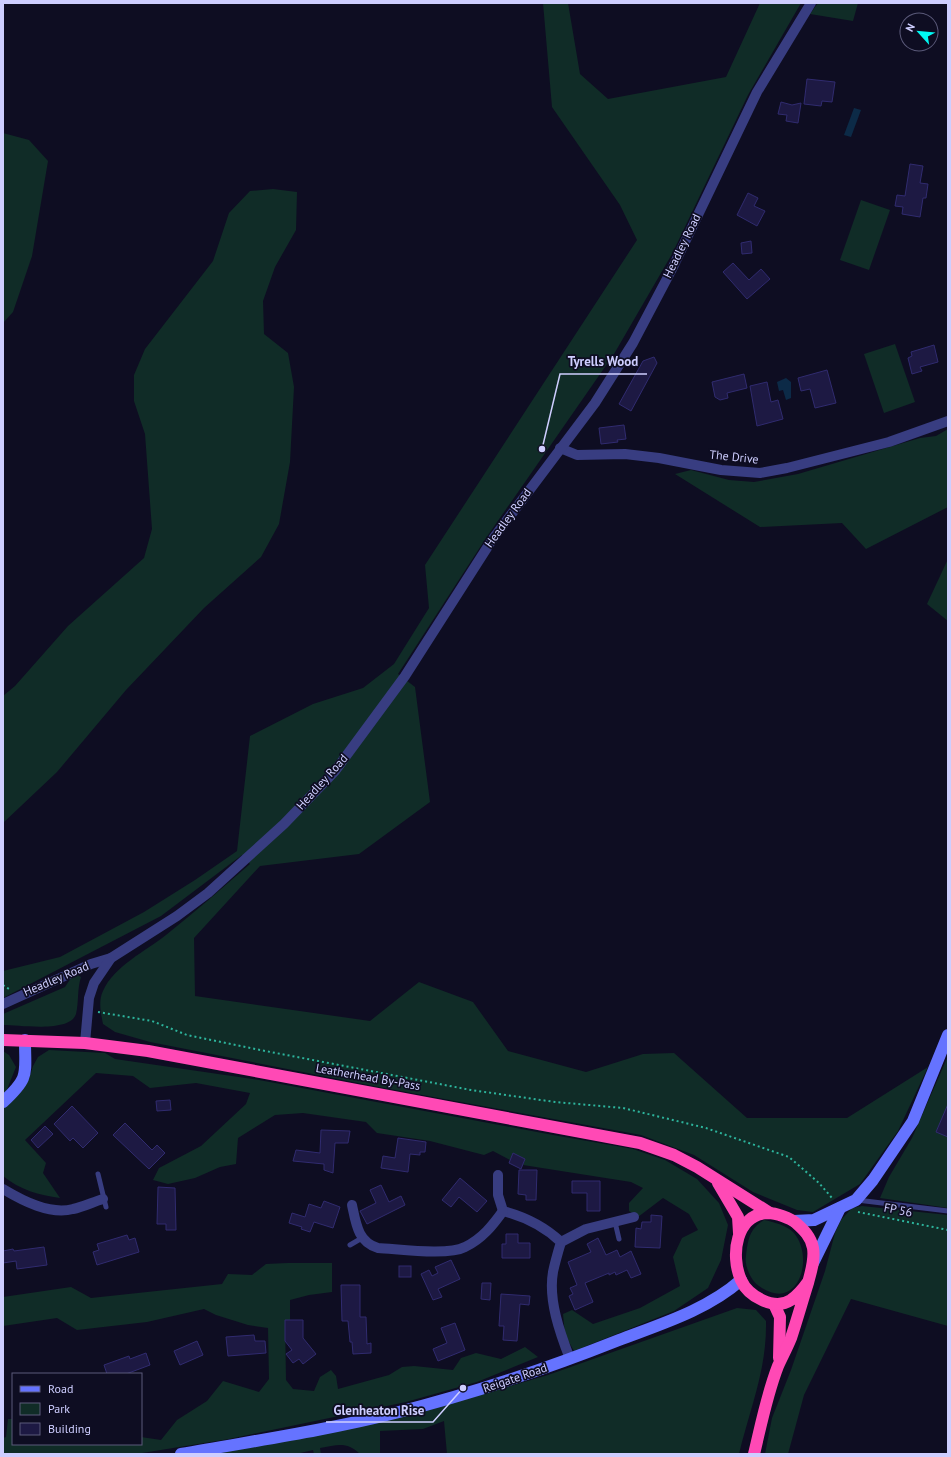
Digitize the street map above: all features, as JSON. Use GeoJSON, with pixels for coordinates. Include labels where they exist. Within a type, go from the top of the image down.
{"type":"FeatureCollection","features":[{"type":"Feature","properties":{"kind":"highway","name":"Leatherhead By-Pass"},"geometry":{"type":"LineString","coordinates":[[3,1040],[85,1043],[210,1062],[640,1143],[674,1156],[696,1167],[717,1182],[770,1213]]}},
{"type":"Feature","properties":{"kind":"highway","name":"Leatherhead By-Pass"},"geometry":{"type":"LineString","coordinates":[[717,1182],[738,1217],[739,1233]]}},
{"type":"Feature","properties":{"kind":"highway"},"geometry":{"type":"LineString","coordinates":[[754,1454],[778,1367],[790,1340],[808,1282],[813,1264],[813,1247],[806,1232],[794,1221],[770,1213],[757,1214],[747,1221],[739,1233],[736,1248],[736,1261],[741,1280],[750,1292],[763,1301],[774,1304],[790,1301],[808,1282]]}},
{"type":"Feature","properties":{"kind":"highway"},"geometry":{"type":"LineString","coordinates":[[774,1304],[780,1318],[778,1367]]}},
{"type":"Feature","properties":{"kind":"main road"},"geometry":{"type":"LineString","coordinates":[[794,1221],[814,1220],[856,1200],[873,1180],[913,1121],[948,1035]]}},
{"type":"Feature","properties":{"kind":"main road"},"geometry":{"type":"LineString","coordinates":[[3,1102],[21,1085],[24,1078],[25,1040]]}},
{"type":"Feature","properties":{"kind":"main road"},"geometry":{"type":"LineString","coordinates":[[813,1264],[840,1208]]}},
{"type":"Feature","properties":{"kind":"main road","name":"Reigate Road"},"geometry":{"type":"LineString","coordinates":[[181,1454],[346,1424],[395,1413],[477,1391],[570,1359],[666,1322],[711,1302],[730,1290],[741,1280]]}},
{"type":"Feature","properties":{"kind":"street","name":"Headley Road"},"geometry":{"type":"LineString","coordinates":[[3,1004],[91,964],[111,958],[177,916],[208,893],[284,824],[335,771],[405,676],[492,540],[595,403],[633,343],[672,269],[757,92],[811,3]]}},
{"type":"Feature","properties":{"kind":"street","name":"The Drive"},"geometry":{"type":"LineString","coordinates":[[560,448],[577,455],[625,454],[659,458],[721,470],[760,473],[787,468],[888,442],[948,421]]}},
{"type":"Feature","properties":{"kind":"street","name":"Headley Road"},"geometry":{"type":"LineString","coordinates":[[85,1043],[87,1010],[94,983],[111,958]]}},
{"type":"Feature","properties":{"kind":"street"},"geometry":{"type":"LineString","coordinates":[[498,1175],[498,1195],[504,1211]]}},
{"type":"Feature","properties":{"kind":"street"},"geometry":{"type":"LineString","coordinates":[[3,1189],[16,1197],[36,1205],[59,1210],[104,1203]]}},
{"type":"Feature","properties":{"kind":"street"},"geometry":{"type":"LineString","coordinates":[[352,1205],[355,1220],[362,1238],[371,1246],[378,1248],[453,1250],[464,1248],[487,1232],[504,1211]]}},
{"type":"Feature","properties":{"kind":"street"},"geometry":{"type":"LineString","coordinates":[[504,1211],[523,1216],[536,1223],[550,1232],[561,1242]]}},
{"type":"Feature","properties":{"kind":"street"},"geometry":{"type":"LineString","coordinates":[[570,1359],[555,1307],[552,1290],[553,1273],[561,1242],[586,1229],[634,1217]]}},
{"type":"Feature","properties":{"kind":"lane"},"geometry":{"type":"LineString","coordinates":[[98,1174],[104,1203]]}},
{"type":"Feature","properties":{"kind":"lane"},"geometry":{"type":"LineString","coordinates":[[856,1200],[948,1211]]}},
{"type":"Feature","properties":{"kind":"lane"},"geometry":{"type":"LineString","coordinates":[[615,1222],[619,1239]]}},
{"type":"Feature","properties":{"kind":"lane"},"geometry":{"type":"LineString","coordinates":[[350,1245],[362,1238]]}},
{"type":"Feature","properties":{"kind":"path"},"geometry":{"type":"LineString","coordinates":[[87,1010],[152,1021],[187,1035],[260,1050],[471,1090],[555,1102],[623,1108],[706,1128],[789,1157],[819,1183],[840,1208]]}},
{"type":"Feature","properties":{"kind":"path","name":"FP 56"},"geometry":{"type":"LineString","coordinates":[[856,1200],[858,1213],[891,1217],[948,1230]]}},
{"type":"Feature","properties":{"kind":"green space"},"geometry":{"type":"Polygon","coordinates":[[[543,3],[568,3],[580,74],[608,99],[726,77],[760,3],[801,3],[748,95],[672,254],[614,354],[486,538],[398,674],[415,687],[430,802],[359,854],[260,866],[194,938],[195,996],[370,1021],[419,982],[473,1002],[508,1051],[586,1072],[643,1054],[674,1053],[747,1118],[847,1118],[928,1067],[898,1131],[860,1184],[813,1212],[797,1210],[753,1192],[694,1155],[641,1135],[379,1087],[150,1042],[115,1032],[103,1024],[100,1008],[101,995],[108,982],[122,967],[177,926],[250,864],[242,855],[161,916],[3,998],[3,971],[60,957],[144,912],[195,880],[237,851],[250,736],[313,704],[363,688],[394,664],[429,608],[425,565],[637,240],[620,205],[552,107],[543,3]]]}},
{"type":"Feature","properties":{"kind":"green space"},"geometry":{"type":"Polygon","coordinates":[[[818,3],[858,3],[853,21],[810,14],[818,3]]]}},
{"type":"Feature","properties":{"kind":"green space"},"geometry":{"type":"Polygon","coordinates":[[[3,133],[29,140],[48,161],[32,256],[13,312],[3,323],[3,133]]]}},
{"type":"Feature","properties":{"kind":"green space"},"geometry":{"type":"Polygon","coordinates":[[[273,189],[297,192],[296,230],[275,267],[263,301],[264,334],[288,353],[294,387],[290,462],[279,524],[261,557],[204,608],[126,690],[57,772],[3,823],[3,696],[15,686],[68,626],[144,558],[152,529],[145,434],[134,401],[134,375],[145,349],[213,261],[229,213],[250,191],[273,189]]]}},
{"type":"Feature","properties":{"kind":"green space"},"geometry":{"type":"Polygon","coordinates":[[[861,200],[890,210],[869,270],[840,260],[861,200]]]}},
{"type":"Feature","properties":{"kind":"green space"},"geometry":{"type":"Polygon","coordinates":[[[895,344],[915,402],[884,413],[864,354],[895,344]]]}},
{"type":"Feature","properties":{"kind":"green space"},"geometry":{"type":"Polygon","coordinates":[[[948,429],[948,507],[866,549],[842,523],[760,527],[675,474],[691,470],[729,480],[754,482],[798,474],[920,438],[936,436],[948,429]]]}},
{"type":"Feature","properties":{"kind":"green space"},"geometry":{"type":"Polygon","coordinates":[[[948,559],[948,621],[927,604],[948,559]]]}},
{"type":"Feature","properties":{"kind":"green space"},"geometry":{"type":"Polygon","coordinates":[[[77,975],[81,977],[76,1014],[72,1020],[64,1024],[44,1027],[3,1025],[3,1014],[65,987],[71,978],[77,975]]]}},
{"type":"Feature","properties":{"kind":"green space"},"geometry":{"type":"Polygon","coordinates":[[[49,1050],[105,1053],[115,1059],[259,1080],[633,1149],[665,1160],[697,1179],[719,1203],[728,1225],[721,1260],[708,1288],[674,1311],[574,1351],[565,1335],[563,1314],[572,1310],[593,1324],[640,1308],[680,1286],[673,1257],[682,1238],[698,1230],[689,1214],[663,1198],[638,1217],[629,1211],[629,1203],[643,1188],[631,1182],[523,1165],[525,1159],[513,1153],[510,1160],[493,1151],[484,1155],[430,1141],[377,1133],[366,1122],[303,1113],[275,1115],[238,1138],[236,1164],[220,1167],[195,1178],[168,1184],[153,1180],[159,1168],[201,1146],[246,1104],[250,1093],[196,1083],[150,1088],[133,1076],[96,1073],[25,1140],[46,1163],[43,1173],[60,1198],[37,1193],[16,1185],[3,1176],[3,1109],[21,1092],[29,1079],[33,1066],[38,1057],[49,1050]]]}},
{"type":"Feature","properties":{"kind":"green space"},"geometry":{"type":"Polygon","coordinates":[[[3,1051],[9,1055],[16,1067],[6,1092],[3,1095],[3,1051]]]}},
{"type":"Feature","properties":{"kind":"green space"},"geometry":{"type":"Polygon","coordinates":[[[948,1056],[948,1208],[880,1198],[889,1177],[912,1138],[948,1056]]]}},
{"type":"Feature","properties":{"kind":"green space"},"geometry":{"type":"Polygon","coordinates":[[[862,1206],[948,1215],[948,1326],[851,1299],[804,1395],[788,1454],[765,1454],[772,1418],[791,1370],[825,1271],[835,1233],[841,1220],[852,1208],[862,1206]]]}},
{"type":"Feature","properties":{"kind":"green space"},"geometry":{"type":"Polygon","coordinates":[[[764,1220],[780,1224],[791,1230],[800,1244],[803,1256],[799,1279],[793,1288],[784,1293],[773,1293],[756,1284],[747,1268],[746,1260],[750,1235],[755,1227],[764,1220]]]}},
{"type":"Feature","properties":{"kind":"green space"},"geometry":{"type":"Polygon","coordinates":[[[332,1263],[332,1292],[309,1295],[290,1300],[290,1320],[285,1320],[286,1380],[293,1389],[314,1391],[320,1377],[331,1370],[336,1376],[338,1389],[389,1375],[402,1367],[414,1366],[453,1370],[461,1358],[476,1353],[501,1359],[525,1347],[538,1357],[477,1382],[406,1402],[229,1439],[136,1454],[3,1454],[3,1438],[6,1437],[8,1419],[12,1419],[12,1445],[142,1445],[142,1437],[161,1440],[177,1420],[207,1401],[223,1381],[259,1392],[269,1379],[268,1328],[248,1325],[216,1315],[204,1309],[147,1322],[77,1330],[57,1318],[3,1326],[3,1297],[71,1287],[91,1298],[222,1284],[228,1274],[252,1275],[266,1264],[332,1263]]]}},
{"type":"Feature","properties":{"kind":"green space"},"geometry":{"type":"Polygon","coordinates":[[[737,1308],[756,1310],[766,1321],[766,1339],[761,1372],[739,1454],[447,1454],[444,1421],[423,1429],[380,1431],[380,1454],[360,1454],[351,1447],[342,1445],[320,1448],[321,1454],[314,1454],[313,1450],[296,1454],[209,1454],[443,1406],[548,1375],[737,1308]]]}},
{"type":"Feature","properties":{"kind":"water"},"geometry":{"type":"Polygon","coordinates":[[[854,108],[861,110],[851,137],[844,135],[854,108]]]}},
{"type":"Feature","properties":{"kind":"water"},"geometry":{"type":"Polygon","coordinates":[[[786,378],[791,382],[791,398],[786,400],[783,390],[779,391],[777,382],[786,378]]]}},
{"type":"Feature","properties":{"kind":"building"},"geometry":{"type":"Polygon","coordinates":[[[807,79],[835,82],[832,102],[822,101],[821,106],[804,104],[807,79]]]}},
{"type":"Feature","properties":{"kind":"building"},"geometry":{"type":"Polygon","coordinates":[[[781,102],[792,105],[801,103],[798,123],[786,121],[787,115],[778,114],[781,102]]]}},
{"type":"Feature","properties":{"kind":"building"},"geometry":{"type":"Polygon","coordinates":[[[910,164],[923,166],[920,183],[928,184],[926,198],[923,198],[920,217],[902,214],[903,207],[895,206],[897,195],[905,196],[910,164]]]}},
{"type":"Feature","properties":{"kind":"building"},"geometry":{"type":"Polygon","coordinates":[[[748,193],[758,198],[754,206],[765,211],[757,226],[737,215],[748,193]]]}},
{"type":"Feature","properties":{"kind":"building"},"geometry":{"type":"Polygon","coordinates":[[[751,241],[752,253],[742,254],[741,243],[751,241]]]}},
{"type":"Feature","properties":{"kind":"building"},"geometry":{"type":"Polygon","coordinates":[[[733,263],[749,280],[761,269],[770,279],[747,299],[723,272],[733,263]]]}},
{"type":"Feature","properties":{"kind":"building"},"geometry":{"type":"Polygon","coordinates":[[[934,345],[938,362],[920,367],[922,371],[912,374],[908,358],[912,356],[911,352],[934,345]]]}},
{"type":"Feature","properties":{"kind":"building"},"geometry":{"type":"Polygon","coordinates":[[[654,357],[657,363],[631,411],[619,404],[643,361],[654,357]]]}},
{"type":"Feature","properties":{"kind":"building"},"geometry":{"type":"Polygon","coordinates":[[[827,370],[836,403],[815,408],[810,389],[801,391],[798,378],[827,370]]]}},
{"type":"Feature","properties":{"kind":"building"},"geometry":{"type":"Polygon","coordinates":[[[744,374],[747,388],[727,393],[728,398],[720,400],[715,397],[712,382],[744,374]]]}},
{"type":"Feature","properties":{"kind":"building"},"geometry":{"type":"Polygon","coordinates":[[[767,382],[771,402],[778,400],[783,419],[757,426],[750,386],[767,382]]]}},
{"type":"Feature","properties":{"kind":"building"},"geometry":{"type":"Polygon","coordinates":[[[624,425],[626,439],[617,440],[618,442],[601,444],[599,428],[624,425]]]}},
{"type":"Feature","properties":{"kind":"building"},"geometry":{"type":"Polygon","coordinates":[[[170,1100],[171,1110],[157,1111],[156,1101],[170,1100]]]}},
{"type":"Feature","properties":{"kind":"building"},"geometry":{"type":"Polygon","coordinates":[[[948,1104],[948,1137],[936,1132],[948,1104]]]}},
{"type":"Feature","properties":{"kind":"building"},"geometry":{"type":"Polygon","coordinates":[[[72,1106],[98,1133],[83,1148],[73,1138],[70,1141],[54,1124],[72,1106]]]}},
{"type":"Feature","properties":{"kind":"building"},"geometry":{"type":"Polygon","coordinates":[[[125,1123],[152,1150],[157,1145],[165,1153],[149,1169],[113,1135],[125,1123]]]}},
{"type":"Feature","properties":{"kind":"building"},"geometry":{"type":"Polygon","coordinates":[[[45,1126],[53,1134],[38,1148],[31,1140],[45,1126]]]}},
{"type":"Feature","properties":{"kind":"building"},"geometry":{"type":"Polygon","coordinates":[[[321,1130],[350,1131],[348,1143],[335,1143],[333,1173],[324,1170],[324,1164],[293,1161],[296,1150],[320,1153],[321,1130]]]}},
{"type":"Feature","properties":{"kind":"building"},"geometry":{"type":"Polygon","coordinates":[[[398,1138],[426,1142],[425,1152],[420,1152],[420,1155],[410,1154],[408,1172],[381,1168],[383,1156],[395,1158],[398,1138]]]}},
{"type":"Feature","properties":{"kind":"building"},"geometry":{"type":"Polygon","coordinates":[[[513,1153],[525,1159],[521,1169],[509,1163],[513,1153]]]}},
{"type":"Feature","properties":{"kind":"building"},"geometry":{"type":"Polygon","coordinates":[[[519,1170],[537,1170],[536,1200],[526,1200],[526,1195],[518,1194],[519,1170]]]}},
{"type":"Feature","properties":{"kind":"building"},"geometry":{"type":"Polygon","coordinates":[[[460,1178],[487,1201],[477,1212],[459,1197],[451,1207],[442,1200],[460,1178]]]}},
{"type":"Feature","properties":{"kind":"building"},"geometry":{"type":"Polygon","coordinates":[[[572,1181],[600,1181],[600,1211],[587,1211],[587,1193],[572,1193],[572,1181]]]}},
{"type":"Feature","properties":{"kind":"building"},"geometry":{"type":"Polygon","coordinates":[[[381,1185],[389,1202],[401,1196],[405,1205],[367,1224],[360,1211],[376,1203],[370,1190],[381,1185]]]}},
{"type":"Feature","properties":{"kind":"building"},"geometry":{"type":"Polygon","coordinates":[[[158,1187],[175,1188],[176,1230],[166,1230],[166,1224],[157,1224],[158,1187]]]}},
{"type":"Feature","properties":{"kind":"building"},"geometry":{"type":"Polygon","coordinates":[[[324,1201],[340,1207],[333,1228],[314,1222],[310,1232],[301,1229],[302,1227],[289,1223],[292,1213],[305,1217],[309,1204],[321,1208],[324,1201]]]}},
{"type":"Feature","properties":{"kind":"building"},"geometry":{"type":"Polygon","coordinates":[[[651,1215],[662,1216],[660,1248],[635,1247],[636,1228],[641,1229],[642,1222],[651,1222],[651,1215]]]}},
{"type":"Feature","properties":{"kind":"building"},"geometry":{"type":"Polygon","coordinates":[[[506,1234],[518,1234],[518,1243],[530,1243],[530,1258],[502,1258],[502,1244],[506,1244],[506,1234]]]}},
{"type":"Feature","properties":{"kind":"building"},"geometry":{"type":"Polygon","coordinates":[[[127,1235],[129,1240],[135,1238],[139,1252],[97,1265],[93,1252],[99,1250],[97,1244],[127,1235]]]}},
{"type":"Feature","properties":{"kind":"building"},"geometry":{"type":"Polygon","coordinates":[[[598,1238],[606,1255],[617,1250],[620,1257],[631,1251],[641,1274],[631,1278],[627,1270],[616,1275],[615,1272],[609,1275],[609,1273],[585,1283],[593,1302],[575,1310],[569,1296],[573,1294],[570,1288],[577,1285],[568,1262],[591,1252],[587,1244],[598,1238]]]}},
{"type":"Feature","properties":{"kind":"building"},"geometry":{"type":"Polygon","coordinates":[[[44,1247],[47,1265],[17,1269],[16,1261],[3,1263],[3,1251],[44,1247]]]}},
{"type":"Feature","properties":{"kind":"building"},"geometry":{"type":"Polygon","coordinates":[[[451,1260],[460,1279],[438,1289],[442,1297],[433,1300],[421,1274],[429,1270],[432,1276],[438,1273],[435,1267],[451,1260]]]}},
{"type":"Feature","properties":{"kind":"building"},"geometry":{"type":"Polygon","coordinates":[[[399,1266],[411,1266],[411,1277],[399,1277],[399,1266]]]}},
{"type":"Feature","properties":{"kind":"building"},"geometry":{"type":"Polygon","coordinates":[[[482,1283],[491,1283],[490,1300],[481,1299],[482,1283]]]}},
{"type":"Feature","properties":{"kind":"building"},"geometry":{"type":"Polygon","coordinates":[[[341,1285],[360,1285],[360,1317],[366,1317],[367,1344],[371,1343],[371,1353],[353,1354],[348,1321],[342,1321],[341,1285]]]}},
{"type":"Feature","properties":{"kind":"building"},"geometry":{"type":"Polygon","coordinates":[[[501,1294],[530,1296],[529,1305],[520,1304],[517,1341],[503,1340],[504,1326],[499,1326],[501,1294]]]}},
{"type":"Feature","properties":{"kind":"building"},"geometry":{"type":"Polygon","coordinates":[[[285,1320],[303,1320],[303,1338],[316,1354],[303,1364],[299,1359],[293,1363],[286,1354],[292,1350],[285,1341],[285,1320]]]}},
{"type":"Feature","properties":{"kind":"building"},"geometry":{"type":"Polygon","coordinates":[[[455,1323],[465,1350],[438,1361],[433,1349],[447,1343],[441,1328],[455,1323]]]}},
{"type":"Feature","properties":{"kind":"building"},"geometry":{"type":"Polygon","coordinates":[[[254,1335],[255,1341],[265,1341],[266,1353],[228,1356],[226,1337],[254,1335]]]}},
{"type":"Feature","properties":{"kind":"building"},"geometry":{"type":"Polygon","coordinates":[[[197,1341],[203,1355],[180,1365],[174,1351],[197,1341]]]}},
{"type":"Feature","properties":{"kind":"building"},"geometry":{"type":"Polygon","coordinates":[[[146,1353],[150,1365],[129,1373],[107,1373],[104,1365],[129,1356],[130,1359],[146,1353]]]}},
{"type":"Feature","properties":{"kind":"place","name":"Tyrells Wood"},"geometry":{"type":"Point","coordinates":[542,449]}},
{"type":"Feature","properties":{"kind":"place","name":"Glenheaton Rise"},"geometry":{"type":"Point","coordinates":[463,1388]}}]}
